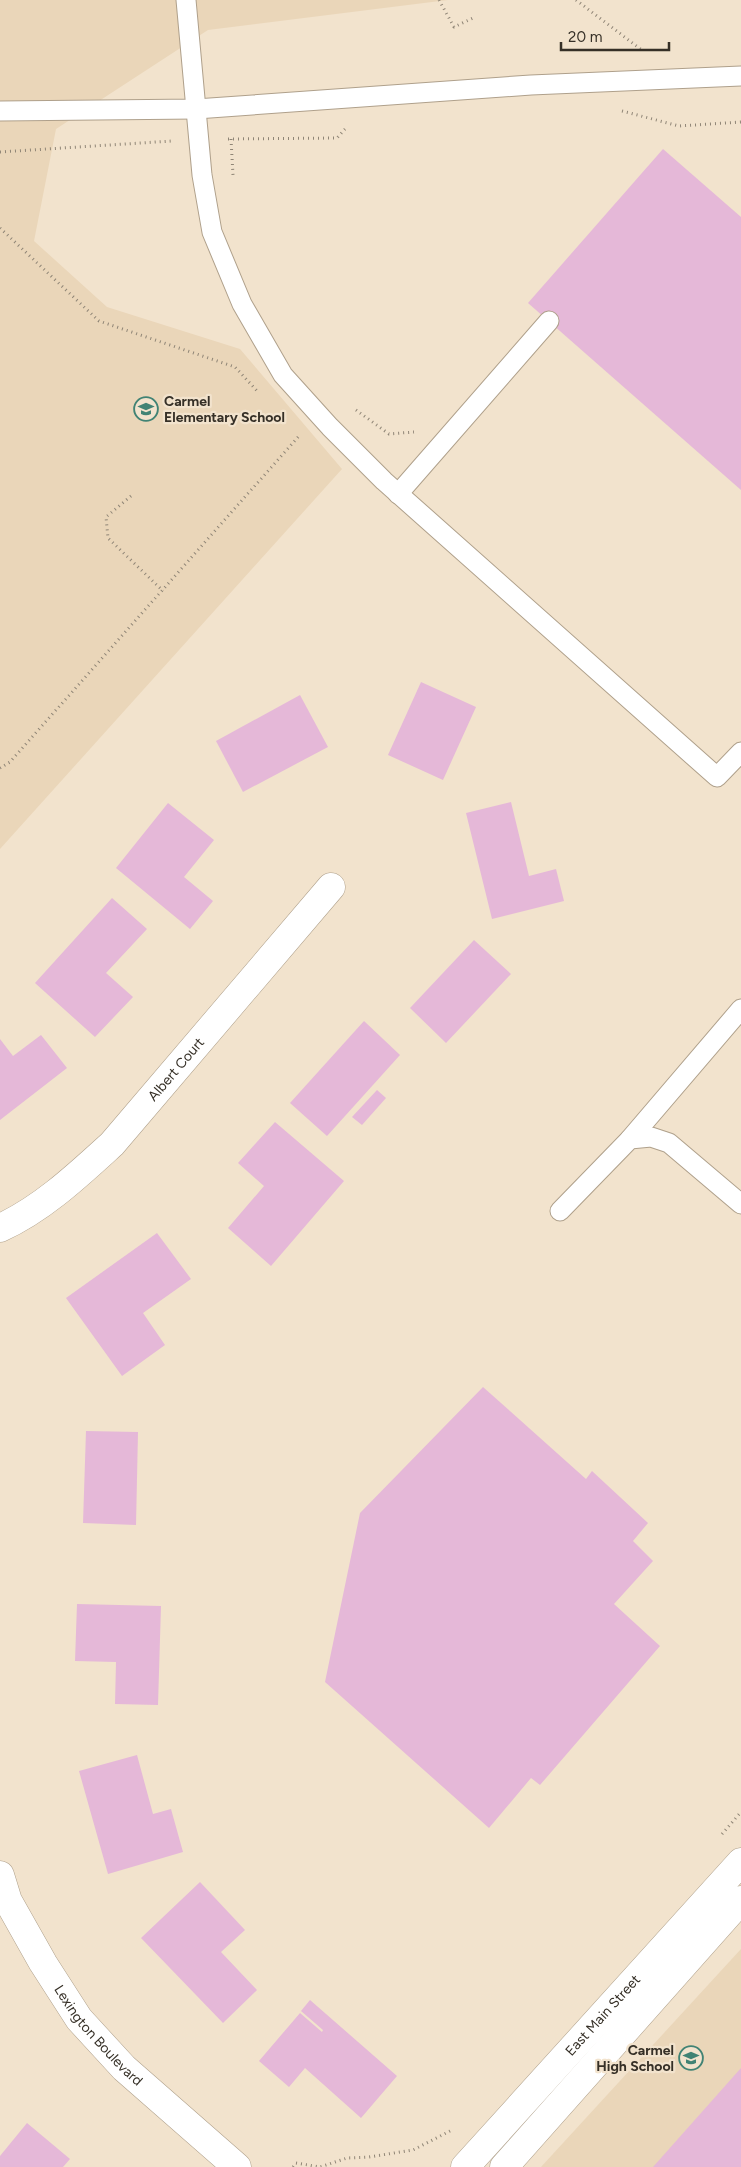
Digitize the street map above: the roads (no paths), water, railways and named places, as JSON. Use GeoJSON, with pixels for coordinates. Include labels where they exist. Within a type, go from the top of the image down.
{"type":"FeatureCollection","features":[{"type":"Feature","properties":{"kind":"street","name":"Albert Court"},"geometry":{"type":"LineString","coordinates":[[0,1228],[11,1223],[70,1182],[112,1144],[331,887]]}},
{"type":"Feature","properties":{"kind":"street","name":"East Main Street"},"geometry":{"type":"LineString","coordinates":[[464,2167],[741,1862]]}},
{"type":"Feature","properties":{"kind":"street","name":"Lexington Boulevard"},"geometry":{"type":"LineString","coordinates":[[0,1875],[8,1901],[43,1963],[79,2019],[124,2068],[237,2167]]}},
{"type":"Feature","properties":{"kind":"street","name":"East Main Street"},"geometry":{"type":"LineString","coordinates":[[504,2167],[741,1900]]}},
{"type":"Feature","properties":{"kind":"lane"},"geometry":{"type":"LineString","coordinates":[[186,0],[202,175],[212,232],[242,304],[284,375],[330,427],[398,494],[717,776],[741,752]]}},
{"type":"Feature","properties":{"kind":"lane"},"geometry":{"type":"LineString","coordinates":[[0,112],[196,109],[531,85],[741,76]]}},
{"type":"Feature","properties":{"kind":"lane"},"geometry":{"type":"LineString","coordinates":[[398,494],[549,321]]}},
{"type":"Feature","properties":{"kind":"lane"},"geometry":{"type":"LineString","coordinates":[[560,1211],[630,1139],[741,1009]]}},
{"type":"Feature","properties":{"kind":"lane"},"geometry":{"type":"LineString","coordinates":[[630,1139],[651,1137],[669,1143],[741,1204]]}},
{"type":"Feature","properties":{"kind":"place","name":"Carmel Elementary School"},"geometry":{"type":"Point","coordinates":[146,409]}},
{"type":"Feature","properties":{"kind":"place","name":"Carmel High School"},"geometry":{"type":"Point","coordinates":[691,2058]}}]}
